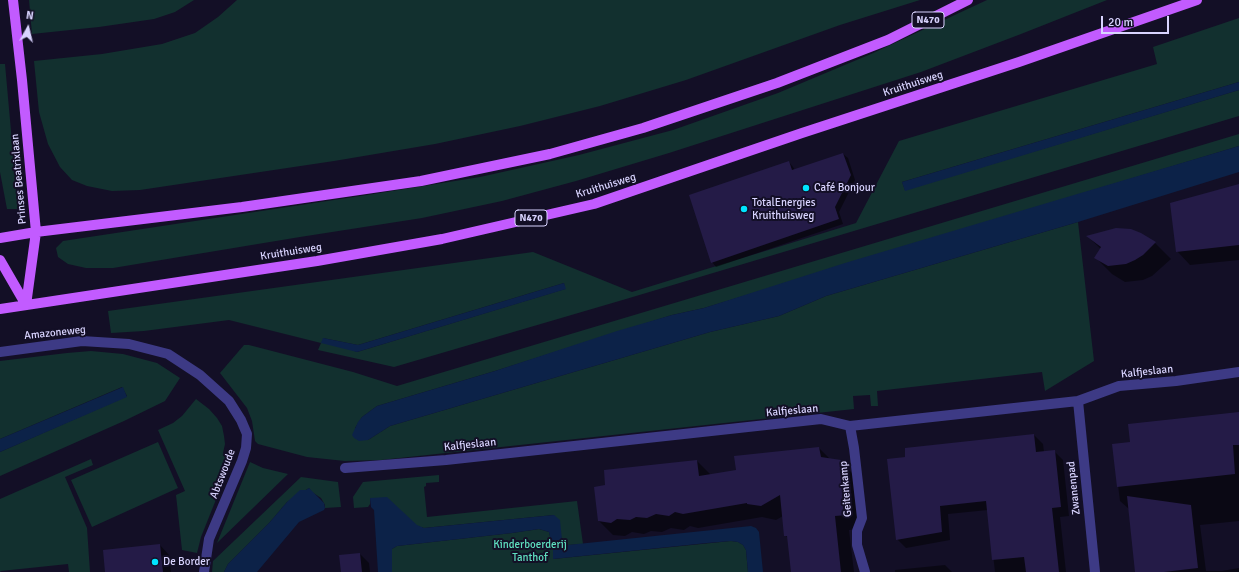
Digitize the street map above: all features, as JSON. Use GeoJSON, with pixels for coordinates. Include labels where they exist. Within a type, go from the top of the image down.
{"type":"FeatureCollection","features":[{"type":"Feature","properties":{"kind":"main road","name":"Prinses Beatrixlaan"},"geometry":{"type":"LineString","coordinates":[[13,0],[36,232],[26,305]]}},
{"type":"Feature","properties":{"kind":"main road","name":"N470"},"geometry":{"type":"LineString","coordinates":[[0,238],[36,232],[242,207],[413,182],[550,154],[643,128],[777,83],[888,40],[968,0]]}},
{"type":"Feature","properties":{"kind":"main road","name":"Kruithuisweg"},"geometry":{"type":"LineString","coordinates":[[0,309],[317,261],[434,240],[594,204],[802,133],[1019,62],[1197,0]]}},
{"type":"Feature","properties":{"kind":"main road"},"geometry":{"type":"LineString","coordinates":[[0,260],[26,305]]}},
{"type":"Feature","properties":{"kind":"street","name":"Amazoneweg"},"geometry":{"type":"LineString","coordinates":[[0,352],[82,341],[129,344],[168,354],[200,375]]}},
{"type":"Feature","properties":{"kind":"street","name":"Kalfjeslaan"},"geometry":{"type":"LineString","coordinates":[[345,468],[446,460],[822,419],[850,426],[1078,401],[1119,386],[1176,381],[1239,372]]}},
{"type":"Feature","properties":{"kind":"street","name":"Abtswoude"},"geometry":{"type":"LineString","coordinates":[[200,375],[229,401],[241,420],[247,434],[246,448],[242,461],[209,539],[204,572]]}},
{"type":"Feature","properties":{"kind":"street","name":"Zwanenpad"},"geometry":{"type":"LineString","coordinates":[[1078,401],[1095,572]]}},
{"type":"Feature","properties":{"kind":"street","name":"Geitenkamp"},"geometry":{"type":"LineString","coordinates":[[850,426],[862,518],[856,531],[857,545],[866,572]]}},
{"type":"Feature","properties":{"kind":"green space"},"geometry":{"type":"Polygon","coordinates":[[[29,0],[194,0],[175,12],[154,19],[99,27],[32,34],[29,0]]]}},
{"type":"Feature","properties":{"kind":"green space"},"geometry":{"type":"Polygon","coordinates":[[[237,0],[920,0],[840,25],[686,80],[600,106],[520,126],[435,144],[334,161],[140,190],[112,191],[87,186],[72,180],[60,167],[48,144],[39,112],[34,61],[102,54],[162,44],[195,33],[218,17],[237,0]]]}},
{"type":"Feature","properties":{"kind":"green space"},"geometry":{"type":"Polygon","coordinates":[[[987,0],[1107,0],[921,72],[669,153],[576,181],[502,201],[422,218],[113,268],[86,268],[68,264],[58,257],[56,248],[63,241],[480,177],[579,155],[673,130],[778,93],[871,54],[987,0]]]}},
{"type":"Feature","properties":{"kind":"green space"},"geometry":{"type":"Polygon","coordinates":[[[1239,18],[1239,82],[902,182],[905,190],[1239,90],[1239,116],[394,367],[318,350],[321,343],[229,320],[144,331],[111,333],[108,311],[533,252],[632,292],[856,223],[899,141],[1157,64],[1153,47],[1239,18]],[[564,283],[358,345],[323,338],[357,352],[565,289],[564,283]]]}},
{"type":"Feature","properties":{"kind":"green space"},"geometry":{"type":"Polygon","coordinates":[[[0,64],[5,64],[18,209],[7,209],[0,172],[0,64]]]}},
{"type":"Feature","properties":{"kind":"green space"},"geometry":{"type":"Polygon","coordinates":[[[1239,134],[1239,146],[704,308],[672,315],[495,371],[377,406],[362,417],[355,428],[368,440],[390,426],[710,332],[779,316],[826,296],[1078,222],[1094,361],[1045,391],[1042,372],[877,391],[878,406],[871,406],[870,395],[853,396],[854,409],[381,460],[345,461],[307,457],[258,444],[255,441],[252,421],[247,408],[220,373],[244,345],[249,345],[353,372],[397,386],[1239,134]]]}},
{"type":"Feature","properties":{"kind":"green space"},"geometry":{"type":"Polygon","coordinates":[[[91,351],[123,354],[157,363],[180,378],[165,401],[124,421],[0,476],[0,452],[127,396],[122,387],[0,439],[0,361],[91,351]]]}},
{"type":"Feature","properties":{"kind":"green space"},"geometry":{"type":"Polygon","coordinates":[[[196,399],[209,409],[217,418],[222,426],[224,436],[225,444],[223,453],[233,457],[201,537],[197,553],[182,550],[176,495],[185,491],[158,430],[173,423],[182,416],[196,399]]]}},
{"type":"Feature","properties":{"kind":"green space"},"geometry":{"type":"Polygon","coordinates":[[[158,442],[178,488],[92,527],[71,480],[158,442]]]}},
{"type":"Feature","properties":{"kind":"green space"},"geometry":{"type":"Polygon","coordinates":[[[91,459],[93,465],[65,477],[87,528],[90,572],[69,572],[68,564],[0,572],[0,499],[91,459]]]}},
{"type":"Feature","properties":{"kind":"green space"},"geometry":{"type":"Polygon","coordinates":[[[250,462],[263,468],[288,474],[217,543],[250,462]]]}},
{"type":"Feature","properties":{"kind":"green space"},"geometry":{"type":"Polygon","coordinates":[[[439,475],[439,482],[426,483],[426,486],[424,487],[427,517],[577,501],[583,544],[568,545],[563,542],[554,515],[424,528],[417,526],[413,522],[370,498],[370,504],[368,507],[354,508],[353,497],[363,482],[439,475]]]}},
{"type":"Feature","properties":{"kind":"green space"},"geometry":{"type":"Polygon","coordinates":[[[301,477],[338,482],[341,507],[325,508],[321,498],[309,488],[287,502],[270,522],[228,564],[224,572],[212,572],[213,561],[301,477]]]}},
{"type":"Feature","properties":{"kind":"green space","name":"Kinderboerderij Tanthof"},"geometry":{"type":"Polygon","coordinates":[[[539,529],[549,532],[553,549],[553,559],[731,541],[738,542],[743,545],[746,550],[748,572],[392,572],[392,549],[397,546],[539,529]]]}},
{"type":"Feature","properties":{"kind":"water"},"geometry":{"type":"Polygon","coordinates":[[[1239,82],[1239,90],[905,191],[902,182],[1239,82]]]}},
{"type":"Feature","properties":{"kind":"water"},"geometry":{"type":"Polygon","coordinates":[[[1239,146],[1239,172],[1078,222],[826,296],[779,316],[710,332],[390,426],[368,440],[359,441],[352,435],[362,417],[377,406],[495,371],[617,331],[672,315],[704,308],[845,263],[1239,146]]]}},
{"type":"Feature","properties":{"kind":"water"},"geometry":{"type":"Polygon","coordinates":[[[564,283],[566,289],[357,352],[321,343],[323,338],[358,345],[564,283]]]}},
{"type":"Feature","properties":{"kind":"water"},"geometry":{"type":"Polygon","coordinates":[[[123,387],[127,397],[0,452],[0,439],[123,387]]]}},
{"type":"Feature","properties":{"kind":"water"},"geometry":{"type":"Polygon","coordinates":[[[309,488],[324,503],[324,510],[299,522],[257,572],[224,572],[228,564],[270,522],[287,502],[300,490],[306,490],[309,488]]]}},
{"type":"Feature","properties":{"kind":"water"},"geometry":{"type":"Polygon","coordinates":[[[387,497],[417,525],[424,528],[554,515],[560,520],[562,540],[568,545],[751,526],[756,528],[759,532],[763,572],[748,572],[746,550],[743,545],[738,542],[731,541],[553,559],[553,549],[549,532],[539,529],[397,546],[392,549],[392,572],[378,572],[374,510],[371,507],[370,498],[387,497]]]}},
{"type":"Feature","properties":{"kind":"building"},"geometry":{"type":"Polygon","coordinates":[[[843,153],[851,175],[835,207],[839,219],[711,263],[689,195],[789,161],[792,170],[843,153]]]}},
{"type":"Feature","properties":{"kind":"building"},"geometry":{"type":"Polygon","coordinates":[[[1239,184],[1239,245],[1176,252],[1170,203],[1239,184]]]}},
{"type":"Feature","properties":{"kind":"building"},"geometry":{"type":"Polygon","coordinates":[[[1116,228],[1131,229],[1156,242],[1143,255],[1135,260],[1126,264],[1108,266],[1094,258],[1101,247],[1086,236],[1116,228]]]}},
{"type":"Feature","properties":{"kind":"building"},"geometry":{"type":"Polygon","coordinates":[[[1239,412],[1239,445],[1233,445],[1235,474],[1117,487],[1112,444],[1130,442],[1128,424],[1239,412]]]}},
{"type":"Feature","properties":{"kind":"building"},"geometry":{"type":"Polygon","coordinates":[[[1034,434],[1036,452],[1055,450],[1061,507],[1052,508],[1059,572],[1026,572],[1024,557],[992,560],[986,501],[940,506],[942,532],[896,540],[887,459],[905,457],[905,448],[1034,434]]]}},
{"type":"Feature","properties":{"kind":"building"},"geometry":{"type":"Polygon","coordinates":[[[819,447],[821,457],[841,460],[847,515],[835,516],[841,572],[791,572],[787,536],[784,536],[780,495],[761,506],[747,503],[683,514],[675,512],[669,516],[656,514],[647,518],[636,517],[630,520],[617,519],[611,523],[598,521],[594,487],[605,485],[604,470],[697,460],[699,476],[736,470],[734,456],[819,447]]]}},
{"type":"Feature","properties":{"kind":"building"},"geometry":{"type":"Polygon","coordinates":[[[1127,496],[1191,505],[1198,568],[1164,572],[1135,572],[1127,496]]]}},
{"type":"Feature","properties":{"kind":"building"},"geometry":{"type":"Polygon","coordinates":[[[160,544],[163,572],[105,572],[103,550],[160,544]]]}},
{"type":"Feature","properties":{"kind":"building"},"geometry":{"type":"Polygon","coordinates":[[[360,553],[362,572],[341,572],[339,555],[360,553]]]}},
{"type":"Feature","properties":{"kind":"place","name":"Café Bonjour"},"geometry":{"type":"Point","coordinates":[806,188]}},
{"type":"Feature","properties":{"kind":"place","name":"TotalEnergies Kruithuisweg"},"geometry":{"type":"Point","coordinates":[744,209]}},
{"type":"Feature","properties":{"kind":"place","name":"De Border"},"geometry":{"type":"Point","coordinates":[155,562]}}]}
